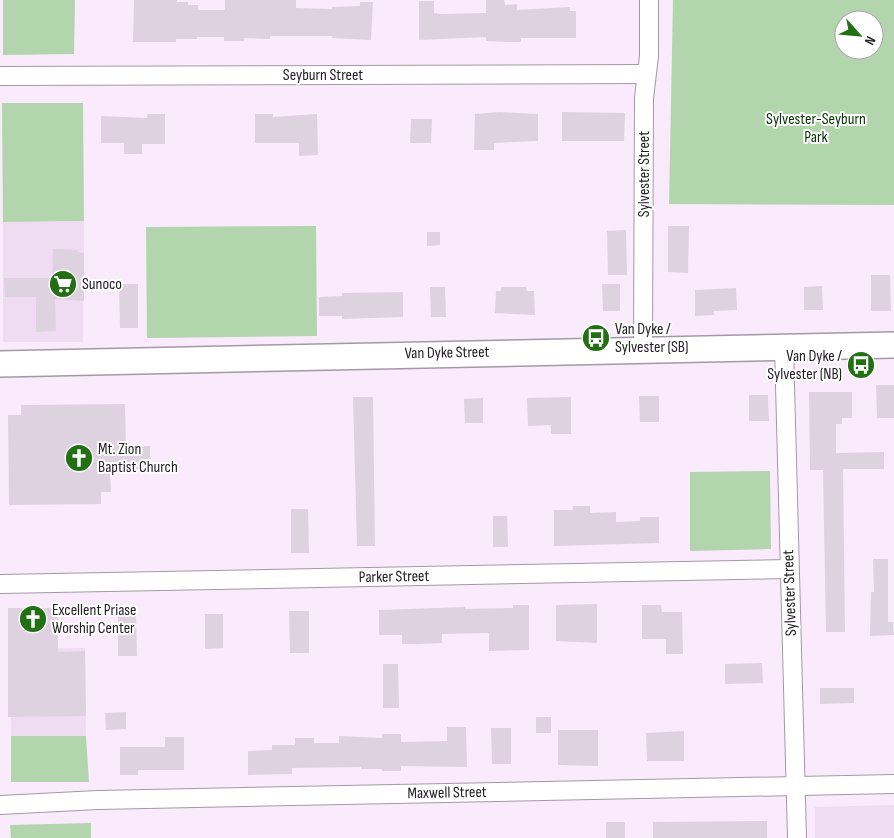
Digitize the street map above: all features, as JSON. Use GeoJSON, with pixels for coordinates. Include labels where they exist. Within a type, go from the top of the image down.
{"type":"FeatureCollection","features":[{"type":"Feature","properties":{"kind":"main road","name":"Van Dyke Street"},"geometry":{"type":"LineString","coordinates":[[0,364],[894,345]]}},
{"type":"Feature","properties":{"kind":"street","name":"Sylvester Street"},"geometry":{"type":"LineString","coordinates":[[643,349],[644,98],[649,0]]}},
{"type":"Feature","properties":{"kind":"street","name":"Seyburn Street"},"geometry":{"type":"LineString","coordinates":[[0,76],[646,74]]}},
{"type":"Feature","properties":{"kind":"street","name":"Sylvester Street"},"geometry":{"type":"LineString","coordinates":[[784,348],[797,838]]}},
{"type":"Feature","properties":{"kind":"street","name":"Parker Street"},"geometry":{"type":"LineString","coordinates":[[0,584],[789,569]]}},
{"type":"Feature","properties":{"kind":"street","name":"Maxwell Street"},"geometry":{"type":"LineString","coordinates":[[0,805],[108,800],[894,784]]}},
{"type":"Feature","properties":{"kind":"shaded area"},"geometry":{"type":"Polygon","coordinates":[[[84,221],[83,342],[3,342],[3,222],[84,221]]]}},
{"type":"Feature","properties":{"kind":"shaded area"},"geometry":{"type":"Polygon","coordinates":[[[85,648],[86,736],[11,736],[10,649],[85,648]]]}},
{"type":"Feature","properties":{"kind":"shaded area"},"geometry":{"type":"Polygon","coordinates":[[[894,805],[894,838],[815,838],[815,807],[894,805]]]}},
{"type":"Feature","properties":{"kind":"green space"},"geometry":{"type":"Polygon","coordinates":[[[3,0],[75,0],[74,54],[3,55],[3,0]]]}},
{"type":"Feature","properties":{"kind":"green space","name":"Sylvester-Seyburn Park"},"geometry":{"type":"Polygon","coordinates":[[[673,0],[894,0],[894,205],[669,204],[673,0]]]}},
{"type":"Feature","properties":{"kind":"green space"},"geometry":{"type":"Polygon","coordinates":[[[2,103],[83,103],[84,221],[3,222],[2,103]]]}},
{"type":"Feature","properties":{"kind":"green space"},"geometry":{"type":"Polygon","coordinates":[[[316,226],[317,336],[147,338],[146,227],[316,226]]]}},
{"type":"Feature","properties":{"kind":"green space"},"geometry":{"type":"Polygon","coordinates":[[[770,471],[771,549],[690,551],[690,472],[770,471]]]}},
{"type":"Feature","properties":{"kind":"green space"},"geometry":{"type":"Polygon","coordinates":[[[11,736],[86,736],[89,782],[11,782],[11,736]]]}},
{"type":"Feature","properties":{"kind":"green space"},"geometry":{"type":"Polygon","coordinates":[[[91,823],[91,838],[11,838],[10,825],[91,823]]]}},
{"type":"Feature","properties":{"kind":"building"},"geometry":{"type":"Polygon","coordinates":[[[134,0],[177,0],[177,2],[188,2],[188,5],[198,5],[198,10],[225,10],[225,0],[296,0],[296,8],[332,9],[332,7],[360,6],[360,2],[373,2],[371,40],[332,38],[332,36],[270,36],[270,39],[244,38],[244,41],[224,41],[224,37],[197,37],[197,39],[176,39],[176,42],[133,42],[134,0]]]}},
{"type":"Feature","properties":{"kind":"building"},"geometry":{"type":"Polygon","coordinates":[[[486,0],[504,0],[505,5],[517,4],[517,10],[570,7],[570,11],[576,11],[576,38],[521,38],[521,42],[486,41],[486,37],[419,40],[419,1],[434,1],[434,13],[441,14],[486,13],[486,0]]]}},
{"type":"Feature","properties":{"kind":"building"},"geometry":{"type":"Polygon","coordinates":[[[499,112],[538,114],[538,141],[494,143],[494,150],[474,150],[475,114],[499,112]]]}},
{"type":"Feature","properties":{"kind":"building"},"geometry":{"type":"Polygon","coordinates":[[[562,112],[625,113],[624,141],[562,141],[562,112]]]}},
{"type":"Feature","properties":{"kind":"building"},"geometry":{"type":"Polygon","coordinates":[[[147,114],[165,114],[165,144],[142,144],[142,154],[124,154],[124,143],[101,143],[101,116],[147,118],[147,114]]]}},
{"type":"Feature","properties":{"kind":"building"},"geometry":{"type":"Polygon","coordinates":[[[255,114],[273,114],[273,117],[317,114],[318,155],[299,156],[299,143],[255,143],[255,114]]]}},
{"type":"Feature","properties":{"kind":"building"},"geometry":{"type":"Polygon","coordinates":[[[411,119],[432,119],[431,143],[410,143],[411,119]]]}},
{"type":"Feature","properties":{"kind":"building"},"geometry":{"type":"Polygon","coordinates":[[[668,226],[689,226],[688,273],[668,272],[668,226]]]}},
{"type":"Feature","properties":{"kind":"building"},"geometry":{"type":"Polygon","coordinates":[[[626,230],[627,275],[608,275],[607,231],[626,230]]]}},
{"type":"Feature","properties":{"kind":"building"},"geometry":{"type":"Polygon","coordinates":[[[427,232],[440,232],[440,245],[427,246],[427,232]]]}},
{"type":"Feature","properties":{"kind":"building"},"geometry":{"type":"Polygon","coordinates":[[[53,249],[77,250],[77,252],[84,253],[84,301],[55,299],[56,331],[36,332],[36,297],[5,297],[4,278],[52,278],[53,249]]]}},
{"type":"Feature","properties":{"kind":"building"},"geometry":{"type":"Polygon","coordinates":[[[871,275],[890,275],[891,311],[871,311],[871,275]]]}},
{"type":"Feature","properties":{"kind":"building"},"geometry":{"type":"Polygon","coordinates":[[[119,284],[138,284],[138,328],[120,328],[119,284]]]}},
{"type":"Feature","properties":{"kind":"building"},"geometry":{"type":"Polygon","coordinates":[[[602,284],[620,284],[620,311],[603,311],[602,284]]]}},
{"type":"Feature","properties":{"kind":"building"},"geometry":{"type":"Polygon","coordinates":[[[822,286],[823,310],[804,310],[804,287],[822,286]]]}},
{"type":"Feature","properties":{"kind":"building"},"geometry":{"type":"Polygon","coordinates":[[[430,287],[445,287],[446,317],[431,317],[430,287]]]}},
{"type":"Feature","properties":{"kind":"building"},"geometry":{"type":"Polygon","coordinates":[[[501,287],[526,287],[527,291],[534,291],[535,315],[495,313],[496,291],[501,291],[501,287]]]}},
{"type":"Feature","properties":{"kind":"building"},"geometry":{"type":"Polygon","coordinates":[[[736,288],[737,310],[714,311],[714,315],[695,316],[695,290],[736,288]]]}},
{"type":"Feature","properties":{"kind":"building"},"geometry":{"type":"Polygon","coordinates":[[[403,292],[403,317],[342,319],[342,316],[319,316],[319,297],[342,296],[342,293],[403,292]]]}},
{"type":"Feature","properties":{"kind":"building"},"geometry":{"type":"Polygon","coordinates":[[[876,385],[894,385],[894,418],[877,418],[876,385]]]}},
{"type":"Feature","properties":{"kind":"building"},"geometry":{"type":"Polygon","coordinates":[[[809,392],[852,392],[852,418],[842,418],[842,424],[836,424],[836,453],[884,452],[884,469],[843,469],[845,632],[826,632],[823,470],[810,470],[809,392]]]}},
{"type":"Feature","properties":{"kind":"building"},"geometry":{"type":"Polygon","coordinates":[[[749,395],[768,395],[769,421],[749,421],[749,395]]]}},
{"type":"Feature","properties":{"kind":"building"},"geometry":{"type":"Polygon","coordinates":[[[639,396],[659,396],[659,422],[640,422],[639,396]]]}},
{"type":"Feature","properties":{"kind":"building"},"geometry":{"type":"Polygon","coordinates":[[[353,397],[373,397],[375,546],[357,546],[353,397]]]}},
{"type":"Feature","properties":{"kind":"building"},"geometry":{"type":"Polygon","coordinates":[[[571,397],[571,434],[551,434],[551,425],[528,426],[527,398],[571,397]]]}},
{"type":"Feature","properties":{"kind":"building"},"geometry":{"type":"Polygon","coordinates":[[[483,398],[483,423],[465,423],[464,399],[483,398]]]}},
{"type":"Feature","properties":{"kind":"building","name":"Mt. Zion Baptist Church"},"geometry":{"type":"Polygon","coordinates":[[[125,404],[126,447],[150,446],[150,470],[110,471],[111,492],[101,492],[101,504],[9,505],[8,415],[21,415],[21,405],[125,404]]]}},
{"type":"Feature","properties":{"kind":"building"},"geometry":{"type":"Polygon","coordinates":[[[573,506],[590,506],[590,513],[616,512],[616,522],[640,521],[640,517],[659,517],[659,543],[554,546],[554,510],[573,510],[573,506]]]}},
{"type":"Feature","properties":{"kind":"building"},"geometry":{"type":"Polygon","coordinates":[[[291,509],[308,509],[309,553],[291,553],[291,509]]]}},
{"type":"Feature","properties":{"kind":"building"},"geometry":{"type":"Polygon","coordinates":[[[493,516],[507,516],[508,547],[493,547],[493,516]]]}},
{"type":"Feature","properties":{"kind":"building"},"geometry":{"type":"Polygon","coordinates":[[[873,559],[888,559],[888,622],[893,622],[894,635],[870,636],[871,592],[874,592],[873,559]]]}},
{"type":"Feature","properties":{"kind":"building"},"geometry":{"type":"Polygon","coordinates":[[[597,604],[597,643],[556,641],[556,605],[597,604]]]}},
{"type":"Feature","properties":{"kind":"building"},"geometry":{"type":"Polygon","coordinates":[[[513,605],[529,605],[529,650],[489,651],[489,633],[442,634],[442,643],[419,644],[402,644],[402,635],[379,635],[379,610],[465,607],[465,609],[513,608],[513,605]]]}},
{"type":"Feature","properties":{"kind":"building"},"geometry":{"type":"Polygon","coordinates":[[[642,605],[661,605],[662,612],[682,612],[683,654],[666,654],[666,639],[642,639],[642,605]]]}},
{"type":"Feature","properties":{"kind":"building"},"geometry":{"type":"Polygon","coordinates":[[[8,608],[58,608],[58,652],[85,651],[86,716],[8,717],[8,608]]]}},
{"type":"Feature","properties":{"kind":"building"},"geometry":{"type":"Polygon","coordinates":[[[289,611],[309,611],[309,653],[290,653],[289,611]]]}},
{"type":"Feature","properties":{"kind":"building"},"geometry":{"type":"Polygon","coordinates":[[[205,614],[223,614],[223,648],[205,649],[205,614]]]}},
{"type":"Feature","properties":{"kind":"building"},"geometry":{"type":"Polygon","coordinates":[[[118,616],[136,616],[137,656],[118,656],[118,616]]]}},
{"type":"Feature","properties":{"kind":"building"},"geometry":{"type":"Polygon","coordinates":[[[762,663],[763,683],[725,684],[725,664],[762,663]]]}},
{"type":"Feature","properties":{"kind":"building"},"geometry":{"type":"Polygon","coordinates":[[[383,664],[398,664],[399,708],[383,708],[383,664]]]}},
{"type":"Feature","properties":{"kind":"building"},"geometry":{"type":"Polygon","coordinates":[[[820,688],[854,688],[854,703],[820,704],[820,688]]]}},
{"type":"Feature","properties":{"kind":"building"},"geometry":{"type":"Polygon","coordinates":[[[126,712],[126,729],[106,730],[105,713],[126,712]]]}},
{"type":"Feature","properties":{"kind":"building"},"geometry":{"type":"Polygon","coordinates":[[[536,717],[551,717],[551,733],[536,733],[536,717]]]}},
{"type":"Feature","properties":{"kind":"building"},"geometry":{"type":"Polygon","coordinates":[[[447,727],[466,727],[467,767],[401,766],[401,771],[361,769],[361,767],[292,768],[292,774],[248,775],[248,751],[272,750],[272,745],[295,745],[295,738],[314,738],[314,743],[339,743],[339,736],[382,738],[382,734],[401,734],[401,742],[447,741],[447,727]]]}},
{"type":"Feature","properties":{"kind":"building"},"geometry":{"type":"Polygon","coordinates":[[[491,728],[511,728],[511,764],[492,764],[491,728]]]}},
{"type":"Feature","properties":{"kind":"building"},"geometry":{"type":"Polygon","coordinates":[[[558,730],[598,730],[598,766],[558,765],[558,730]]]}},
{"type":"Feature","properties":{"kind":"building"},"geometry":{"type":"Polygon","coordinates":[[[684,731],[684,761],[647,761],[646,733],[684,731]]]}},
{"type":"Feature","properties":{"kind":"building"},"geometry":{"type":"Polygon","coordinates":[[[165,737],[184,737],[184,770],[138,770],[138,775],[120,775],[120,747],[165,747],[165,737]]]}},
{"type":"Feature","properties":{"kind":"building"},"geometry":{"type":"Polygon","coordinates":[[[767,821],[767,838],[653,838],[653,822],[767,821]]]}},
{"type":"Feature","properties":{"kind":"building"},"geometry":{"type":"Polygon","coordinates":[[[606,822],[625,822],[625,838],[606,838],[606,822]]]}},
{"type":"Feature","properties":{"kind":"place","name":"Sunoco"},"geometry":{"type":"Point","coordinates":[63,284]}},
{"type":"Feature","properties":{"kind":"place","name":"Van Dyke / Sylvester (SB)"},"geometry":{"type":"Point","coordinates":[596,338]}},
{"type":"Feature","properties":{"kind":"place","name":"Van Dyke / Sylvester (NB)"},"geometry":{"type":"Point","coordinates":[861,365]}},
{"type":"Feature","properties":{"kind":"place","name":"Mt. Zion Baptist Church"},"geometry":{"type":"Point","coordinates":[79,458]}},
{"type":"Feature","properties":{"kind":"place","name":"Excellent Priase Worship Center"},"geometry":{"type":"Point","coordinates":[33,619]}}]}
